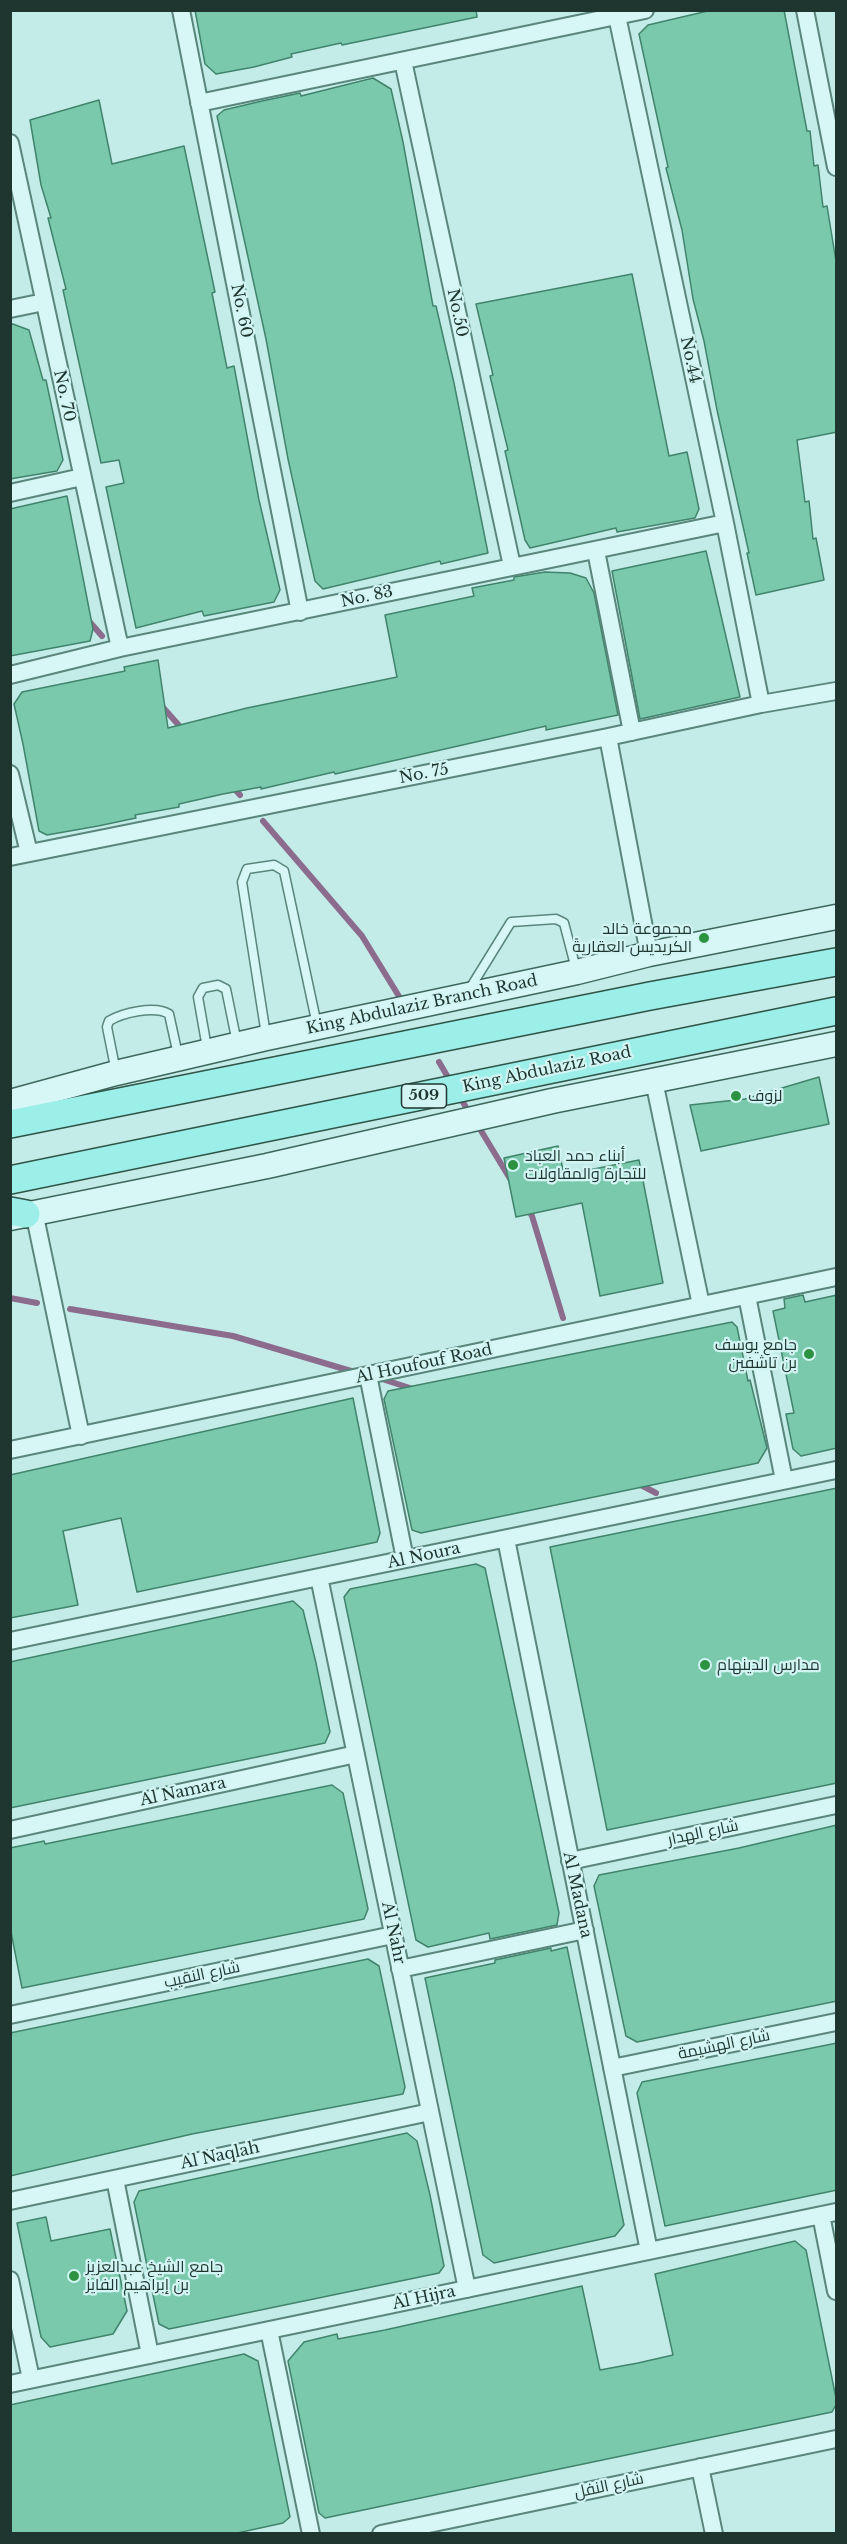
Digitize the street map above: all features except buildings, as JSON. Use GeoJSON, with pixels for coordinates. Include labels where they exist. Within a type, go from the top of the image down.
{"type":"FeatureCollection","features":[{"type":"Feature","properties":{"kind":"main road","name":"King Abdulaziz Branch Road"},"geometry":{"type":"LineString","coordinates":[[11,1103],[117,1073],[266,1038],[577,972],[649,954],[837,917]]}},
{"type":"Feature","properties":{"kind":"main road"},"geometry":{"type":"LineString","coordinates":[[11,1103],[627,1001],[837,962]]}},
{"type":"Feature","properties":{"kind":"main road","name":"King Abdulaziz Road"},"geometry":{"type":"LineString","coordinates":[[10,1180],[837,1011]]}},
{"type":"Feature","properties":{"kind":"main road"},"geometry":{"type":"LineString","coordinates":[[20,1214],[267,1166],[552,1101],[837,1044]]}},
{"type":"Feature","properties":{"kind":"street","name":"No. 60"},"geometry":{"type":"LineString","coordinates":[[181,10],[300,612]]}},
{"type":"Feature","properties":{"kind":"street"},"geometry":{"type":"LineString","coordinates":[[199,103],[645,10]]}},
{"type":"Feature","properties":{"kind":"street"},"geometry":{"type":"LineString","coordinates":[[805,10],[836,164]]}},
{"type":"Feature","properties":{"kind":"street","name":"No.44"},"geometry":{"type":"LineString","coordinates":[[617,16],[725,523],[761,704]]}},
{"type":"Feature","properties":{"kind":"street","name":"No.50"},"geometry":{"type":"LineString","coordinates":[[403,61],[512,566]]}},
{"type":"Feature","properties":{"kind":"street","name":"No. 70"},"geometry":{"type":"LineString","coordinates":[[10,143],[120,648]]}},
{"type":"Feature","properties":{"kind":"street"},"geometry":{"type":"LineString","coordinates":[[10,309],[44,302]]}},
{"type":"Feature","properties":{"kind":"street"},"geometry":{"type":"LineString","coordinates":[[10,493],[82,477]]}},
{"type":"Feature","properties":{"kind":"street","name":"No. 83"},"geometry":{"type":"LineString","coordinates":[[10,675],[120,648],[725,523]]}},
{"type":"Feature","properties":{"kind":"street"},"geometry":{"type":"LineString","coordinates":[[596,551],[632,732]]}},
{"type":"Feature","properties":{"kind":"street","name":"No. 75"},"geometry":{"type":"LineString","coordinates":[[10,857],[761,704],[837,691]]}},
{"type":"Feature","properties":{"kind":"street"},"geometry":{"type":"LineString","coordinates":[[608,737],[649,954]]}},
{"type":"Feature","properties":{"kind":"street"},"geometry":{"type":"LineString","coordinates":[[10,774],[28,853]]}},
{"type":"Feature","properties":{"kind":"street"},"geometry":{"type":"LineString","coordinates":[[654,1081],[701,1305]]}},
{"type":"Feature","properties":{"kind":"street"},"geometry":{"type":"LineString","coordinates":[[20,1214],[81,1436]]}},
{"type":"Feature","properties":{"kind":"street","name":"Al Houfouf Road"},"geometry":{"type":"LineString","coordinates":[[10,1450],[837,1277]]}},
{"type":"Feature","properties":{"kind":"street"},"geometry":{"type":"LineString","coordinates":[[747,1296],[784,1480]]}},
{"type":"Feature","properties":{"kind":"street"},"geometry":{"type":"LineString","coordinates":[[368,1375],[405,1559]]}},
{"type":"Feature","properties":{"kind":"street","name":"Al Noura"},"geometry":{"type":"LineString","coordinates":[[10,1641],[837,1470]]}},
{"type":"Feature","properties":{"kind":"street","name":"Al Madana"},"geometry":{"type":"LineString","coordinates":[[506,1539],[649,2251]]}},
{"type":"Feature","properties":{"kind":"street","name":"Al Nahr"},"geometry":{"type":"LineString","coordinates":[[319,1577],[467,2289]]}},
{"type":"Feature","properties":{"kind":"street","name":"Al Namara"},"geometry":{"type":"LineString","coordinates":[[10,1830],[356,1754]]}},
{"type":"Feature","properties":{"kind":"street","name":"شارع الهدار"},"geometry":{"type":"LineString","coordinates":[[570,1861],[837,1805]]}},
{"type":"Feature","properties":{"kind":"street"},"geometry":{"type":"LineString","coordinates":[[400,1969],[585,1930]]}},
{"type":"Feature","properties":{"kind":"street","name":"شارع النقيب"},"geometry":{"type":"LineString","coordinates":[[10,2015],[393,1935]]}},
{"type":"Feature","properties":{"kind":"street","name":"شارع الهشيمة"},"geometry":{"type":"LineString","coordinates":[[612,2068],[837,2022]]}},
{"type":"Feature","properties":{"kind":"street","name":"Al Naqlah"},"geometry":{"type":"LineString","coordinates":[[10,2201],[430,2112]]}},
{"type":"Feature","properties":{"kind":"street"},"geometry":{"type":"LineString","coordinates":[[115,2179],[150,2355]]}},
{"type":"Feature","properties":{"kind":"street"},"geometry":{"type":"LineString","coordinates":[[829,2214],[837,2292]]}},
{"type":"Feature","properties":{"kind":"street","name":"Al Hijra"},"geometry":{"type":"LineString","coordinates":[[10,2384],[829,2214]]}},
{"type":"Feature","properties":{"kind":"street"},"geometry":{"type":"LineString","coordinates":[[10,2280],[31,2379]]}},
{"type":"Feature","properties":{"kind":"street"},"geometry":{"type":"LineString","coordinates":[[269,2330],[311,2534]]}},
{"type":"Feature","properties":{"kind":"street","name":"شارع النفل"},"geometry":{"type":"LineString","coordinates":[[381,2534],[837,2439]]}},
{"type":"Feature","properties":{"kind":"street"},"geometry":{"type":"LineString","coordinates":[[700,2467],[714,2534]]}},
{"type":"Feature","properties":{"kind":"lane"},"geometry":{"type":"LineString","coordinates":[[266,1038],[242,882],[248,869],[274,865],[284,871],[318,1027]]}},
{"type":"Feature","properties":{"kind":"lane"},"geometry":{"type":"LineString","coordinates":[[466,996],[511,922],[556,919],[564,923],[577,972]]}},
{"type":"Feature","properties":{"kind":"lane"},"geometry":{"type":"LineString","coordinates":[[208,1052],[198,996],[202,988],[218,985],[226,989],[237,1045]]}},
{"type":"Feature","properties":{"kind":"lane"},"geometry":{"type":"LineString","coordinates":[[117,1073],[107,1027],[109,1021],[115,1017],[157,1010],[169,1014],[179,1058]]}},
{"type":"Feature","properties":{"kind":"waterway"},"geometry":{"type":"LineString","coordinates":[[88,620],[102,636]]}},
{"type":"Feature","properties":{"kind":"waterway"},"geometry":{"type":"LineString","coordinates":[[160,704],[183,730]]}},
{"type":"Feature","properties":{"kind":"waterway"},"geometry":{"type":"LineString","coordinates":[[231,785],[240,795]]}},
{"type":"Feature","properties":{"kind":"waterway"},"geometry":{"type":"LineString","coordinates":[[263,821],[362,936],[400,998]]}},
{"type":"Feature","properties":{"kind":"waterway"},"geometry":{"type":"LineString","coordinates":[[439,1062],[449,1079]]}},
{"type":"Feature","properties":{"kind":"waterway"},"geometry":{"type":"LineString","coordinates":[[461,1099],[467,1109]]}},
{"type":"Feature","properties":{"kind":"waterway"},"geometry":{"type":"LineString","coordinates":[[480,1129],[512,1182]]}},
{"type":"Feature","properties":{"kind":"waterway"},"geometry":{"type":"LineString","coordinates":[[528,1209],[563,1318]]}},
{"type":"Feature","properties":{"kind":"waterway"},"geometry":{"type":"LineString","coordinates":[[10,1298],[37,1303]]}},
{"type":"Feature","properties":{"kind":"waterway"},"geometry":{"type":"LineString","coordinates":[[70,1309],[233,1336],[351,1371]]}},
{"type":"Feature","properties":{"kind":"waterway"},"geometry":{"type":"LineString","coordinates":[[385,1380],[413,1389]]}},
{"type":"Feature","properties":{"kind":"waterway"},"geometry":{"type":"LineString","coordinates":[[637,1483],[656,1493]]}},
{"type":"Feature","properties":{"kind":"place","name":"مجموعة خالد الكريديس العقاريةً"},"geometry":{"type":"Point","coordinates":[704,938]}},
{"type":"Feature","properties":{"kind":"place","name":"لزوف"},"geometry":{"type":"Point","coordinates":[736,1096]}},
{"type":"Feature","properties":{"kind":"place","name":"أبناء حمد العباد للتجارة والمقاولات"},"geometry":{"type":"Point","coordinates":[513,1165]}},
{"type":"Feature","properties":{"kind":"place","name":"جامع يوسف بن تاشفين"},"geometry":{"type":"Point","coordinates":[809,1354]}},
{"type":"Feature","properties":{"kind":"place","name":"مدارس الدينهام"},"geometry":{"type":"Point","coordinates":[705,1665]}},
{"type":"Feature","properties":{"kind":"place","name":"جامع الشيخ عبدالعزيز بن إبراهيم الفايز"},"geometry":{"type":"Point","coordinates":[74,2276]}}]}
